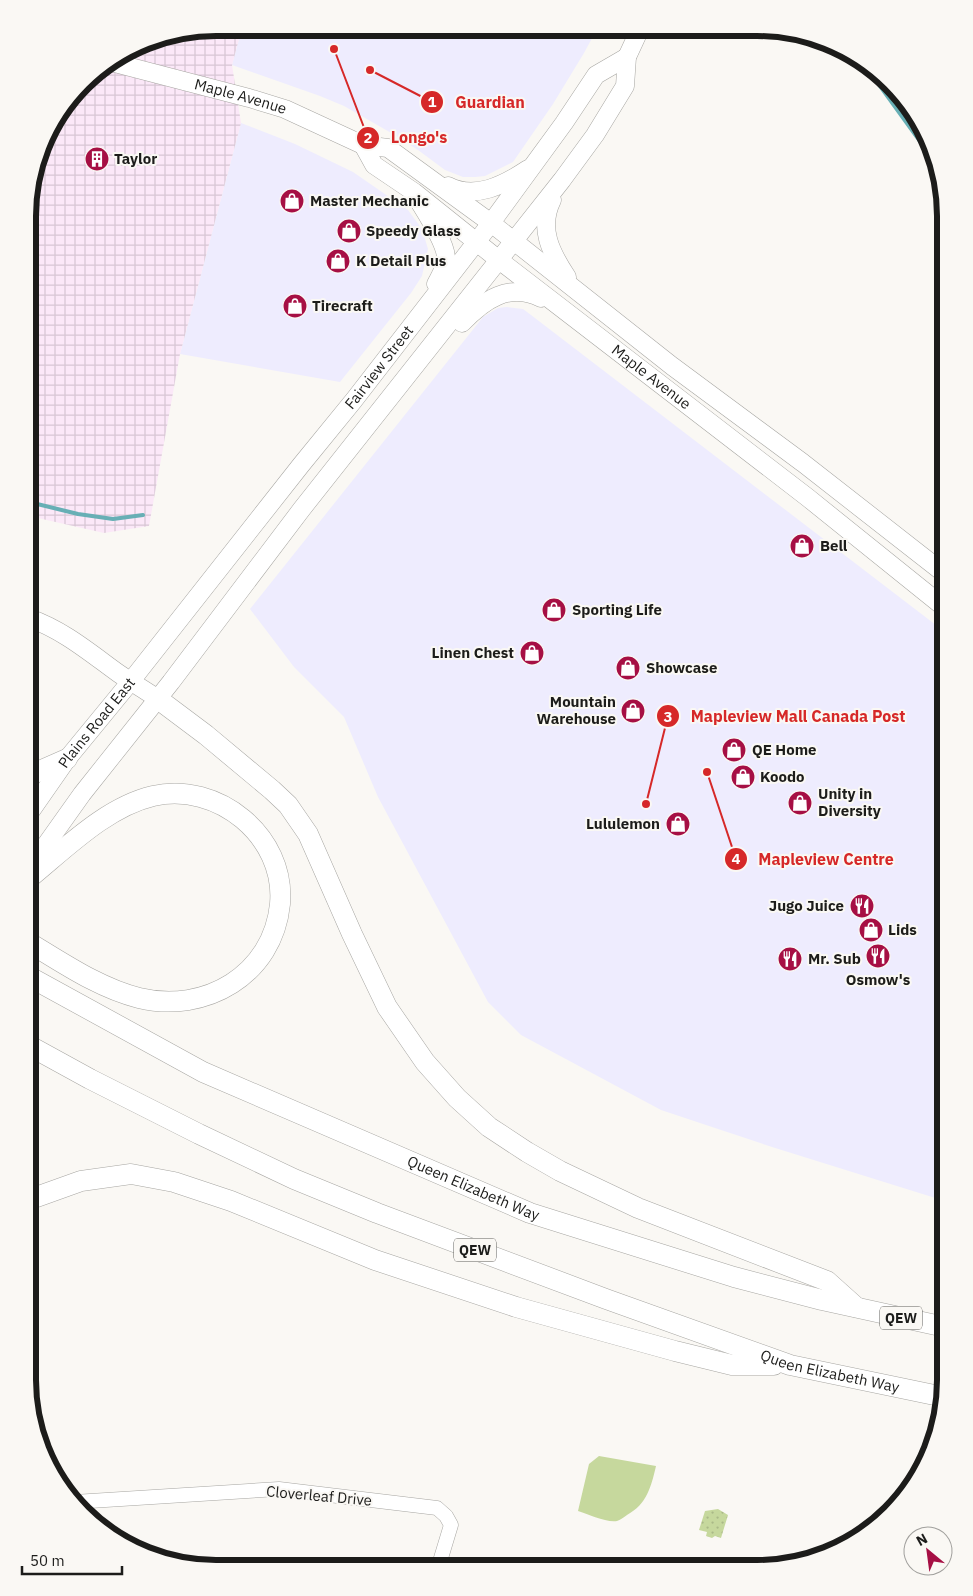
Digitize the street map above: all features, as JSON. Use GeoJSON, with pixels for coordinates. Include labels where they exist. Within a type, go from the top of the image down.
{"type":"FeatureCollection","features":[{"type":"Feature","properties":{"kind":"highway"},"geometry":{"type":"LineString","coordinates":[[158,699],[213,741],[288,805],[308,834],[352,934],[387,1007],[425,1062],[457,1098],[488,1126],[560,1171],[638,1208],[827,1280],[857,1308]]}},
{"type":"Feature","properties":{"kind":"highway"},"geometry":{"type":"LineString","coordinates":[[36,773],[67,759]]}},
{"type":"Feature","properties":{"kind":"highway"},"geometry":{"type":"LineString","coordinates":[[36,873],[100,821],[117,810],[153,796],[182,794],[198,796],[222,804],[240,815],[255,830],[274,863],[279,885],[280,903],[274,930],[268,944],[250,969],[221,990],[202,998],[166,1002],[120,992],[88,978],[36,947]]}},
{"type":"Feature","properties":{"kind":"highway","name":"Queen Elizabeth Way"},"geometry":{"type":"LineString","coordinates":[[36,980],[203,1072],[530,1213],[734,1277],[857,1308],[937,1325]]}},
{"type":"Feature","properties":{"kind":"highway","name":"Queen Elizabeth Way"},"geometry":{"type":"LineString","coordinates":[[36,1049],[182,1126],[294,1179],[377,1213],[596,1296],[790,1365],[936,1395]]}},
{"type":"Feature","properties":{"kind":"highway"},"geometry":{"type":"LineString","coordinates":[[36,1197],[81,1181],[131,1174],[174,1182],[231,1201],[375,1260],[516,1307],[732,1365],[790,1365]]}},
{"type":"Feature","properties":{"kind":"main road","name":"Fairview Street"},"geometry":{"type":"LineString","coordinates":[[158,699],[312,495],[562,180],[594,135],[625,86],[627,57],[637,36]]}},
{"type":"Feature","properties":{"kind":"main road","name":"Fairview Street"},"geometry":{"type":"LineString","coordinates":[[131,681],[491,223],[536,163],[596,75],[627,57]]}},
{"type":"Feature","properties":{"kind":"main road","name":"Maple Avenue"},"geometry":{"type":"LineString","coordinates":[[120,64],[285,108],[363,146],[388,148],[491,223],[702,388],[803,463],[937,568]]}},
{"type":"Feature","properties":{"kind":"main road","name":"Maple Avenue"},"geometry":{"type":"LineString","coordinates":[[363,146],[374,165],[414,192],[562,309],[807,497],[937,602]]}},
{"type":"Feature","properties":{"kind":"main road"},"geometry":{"type":"LineString","coordinates":[[426,175],[454,189],[468,193],[482,191],[508,181],[536,163]]}},
{"type":"Feature","properties":{"kind":"main road"},"geometry":{"type":"LineString","coordinates":[[562,180],[547,210],[545,226],[557,263],[576,290]]}},
{"type":"Feature","properties":{"kind":"main road"},"geometry":{"type":"LineString","coordinates":[[414,192],[434,225],[446,252],[446,260],[441,276],[414,322]]}},
{"type":"Feature","properties":{"kind":"main road"},"geometry":{"type":"LineString","coordinates":[[403,382],[436,351],[478,306],[494,298],[509,292],[530,292],[562,309]]}},
{"type":"Feature","properties":{"kind":"main road","name":"Plains Road East"},"geometry":{"type":"LineString","coordinates":[[36,621],[81,644],[131,681],[67,759],[36,804]]}},
{"type":"Feature","properties":{"kind":"main road"},"geometry":{"type":"LineString","coordinates":[[36,859],[82,794],[158,699],[131,681]]}},
{"type":"Feature","properties":{"kind":"street","name":"Cloverleaf Drive"},"geometry":{"type":"LineString","coordinates":[[84,1501],[279,1489],[437,1508],[446,1516],[451,1525],[440,1560]]}},
{"type":"Feature","properties":{"kind":"shaded area"},"geometry":{"type":"Polygon","coordinates":[[[216,36],[240,36],[232,65],[241,123],[180,354],[149,526],[104,533],[36,518],[36,216],[42,170],[60,126],[73,107],[107,73],[126,60],[170,42],[216,36]]]}},
{"type":"Feature","properties":{"kind":"shaded area"},"geometry":{"type":"Polygon","coordinates":[[[240,36],[593,36],[553,104],[513,162],[485,176],[475,177],[463,177],[445,170],[393,134],[344,106],[232,65],[240,36]]]}},
{"type":"Feature","properties":{"kind":"shaded area"},"geometry":{"type":"Polygon","coordinates":[[[241,123],[295,144],[353,172],[408,210],[422,229],[428,249],[422,276],[411,293],[340,382],[180,354],[241,123]]]}},
{"type":"Feature","properties":{"kind":"shaded area"},"geometry":{"type":"Polygon","coordinates":[[[498,308],[523,309],[937,626],[937,1199],[661,1110],[521,1035],[488,1002],[378,797],[344,717],[294,667],[250,609],[483,317],[498,308]]]}},
{"type":"Feature","properties":{"kind":"green space"},"geometry":{"type":"Polygon","coordinates":[[[599,1456],[656,1466],[650,1488],[644,1500],[634,1511],[617,1521],[603,1520],[578,1511],[589,1464],[599,1456]]]}},
{"type":"Feature","properties":{"kind":"green space"},"geometry":{"type":"Polygon","coordinates":[[[718,1509],[728,1515],[721,1538],[715,1536],[712,1538],[706,1536],[707,1532],[699,1530],[705,1511],[718,1509]]]}},
{"type":"Feature","properties":{"kind":"waterway"},"geometry":{"type":"LineString","coordinates":[[879,85],[920,142]]}},
{"type":"Feature","properties":{"kind":"waterway"},"geometry":{"type":"LineString","coordinates":[[36,504],[78,514],[113,519],[143,515]]}},
{"type":"Feature","properties":{"kind":"place","name":"Longo's"},"geometry":{"type":"Point","coordinates":[334,49]}},
{"type":"Feature","properties":{"kind":"place","name":"Guardian"},"geometry":{"type":"Point","coordinates":[370,70]}},
{"type":"Feature","properties":{"kind":"place","name":"Taylor"},"geometry":{"type":"Point","coordinates":[97,159]}},
{"type":"Feature","properties":{"kind":"place","name":"Master Mechanic"},"geometry":{"type":"Point","coordinates":[292,201]}},
{"type":"Feature","properties":{"kind":"place","name":"Speedy Glass"},"geometry":{"type":"Point","coordinates":[349,231]}},
{"type":"Feature","properties":{"kind":"place","name":"K Detail Plus"},"geometry":{"type":"Point","coordinates":[338,261]}},
{"type":"Feature","properties":{"kind":"place","name":"Tirecraft"},"geometry":{"type":"Point","coordinates":[295,306]}},
{"type":"Feature","properties":{"kind":"place","name":"Bell"},"geometry":{"type":"Point","coordinates":[802,546]}},
{"type":"Feature","properties":{"kind":"place","name":"Sporting Life"},"geometry":{"type":"Point","coordinates":[554,610]}},
{"type":"Feature","properties":{"kind":"place","name":"Linen Chest"},"geometry":{"type":"Point","coordinates":[532,653]}},
{"type":"Feature","properties":{"kind":"place","name":"Showcase"},"geometry":{"type":"Point","coordinates":[628,668]}},
{"type":"Feature","properties":{"kind":"place","name":"Mountain Warehouse"},"geometry":{"type":"Point","coordinates":[633,711]}},
{"type":"Feature","properties":{"kind":"place","name":"QE Home"},"geometry":{"type":"Point","coordinates":[734,750]}},
{"type":"Feature","properties":{"kind":"place","name":"Mapleview Centre"},"geometry":{"type":"Point","coordinates":[707,772]}},
{"type":"Feature","properties":{"kind":"place","name":"Koodo"},"geometry":{"type":"Point","coordinates":[743,777]}},
{"type":"Feature","properties":{"kind":"place","name":"Unity in Diversity"},"geometry":{"type":"Point","coordinates":[800,803]}},
{"type":"Feature","properties":{"kind":"place","name":"Mapleview Mall Canada Post"},"geometry":{"type":"Point","coordinates":[646,804]}},
{"type":"Feature","properties":{"kind":"place","name":"Lululemon"},"geometry":{"type":"Point","coordinates":[678,824]}},
{"type":"Feature","properties":{"kind":"place","name":"Jugo Juice"},"geometry":{"type":"Point","coordinates":[862,906]}},
{"type":"Feature","properties":{"kind":"place","name":"Lids"},"geometry":{"type":"Point","coordinates":[871,930]}},
{"type":"Feature","properties":{"kind":"place","name":"Osmow's"},"geometry":{"type":"Point","coordinates":[878,956]}},
{"type":"Feature","properties":{"kind":"place","name":"Mr. Sub"},"geometry":{"type":"Point","coordinates":[790,959]}}]}
